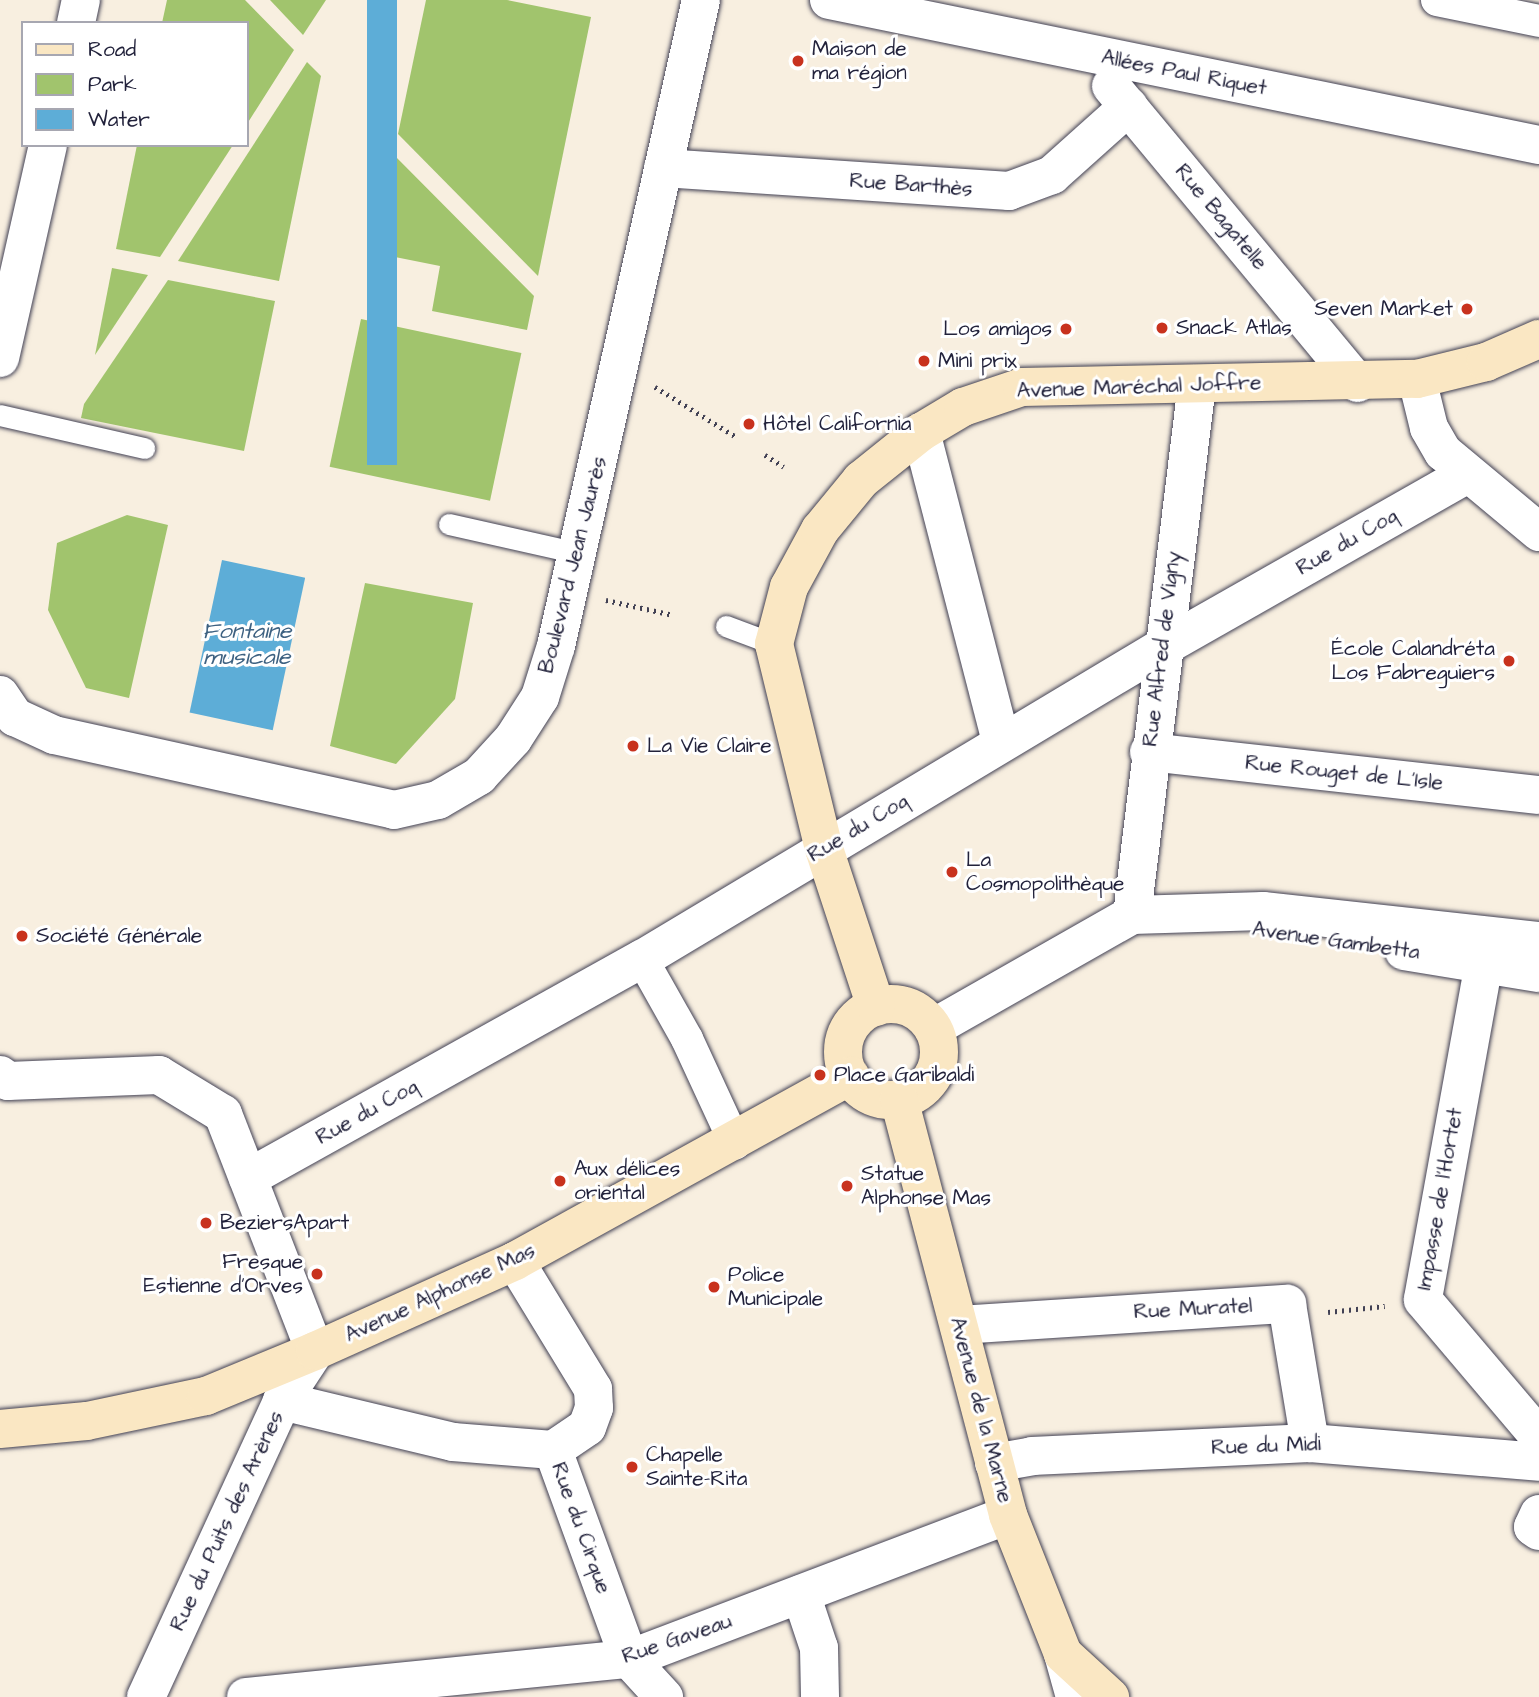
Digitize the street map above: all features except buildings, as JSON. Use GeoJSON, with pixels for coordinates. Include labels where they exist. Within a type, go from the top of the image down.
{"type":"FeatureCollection","features":[{"type":"Feature","properties":{"kind":"main road","name":"Avenue Maréchal Joffre"},"geometry":{"type":"LineString","coordinates":[[876,1007],[824,849],[774,644],[789,587],[820,530],[861,480],[921,432],[963,407],[1022,387],[1358,383],[1417,379],[1486,362],[1539,339]]}},
{"type":"Feature","properties":{"kind":"main road"},"geometry":{"type":"LineString","coordinates":[[876,1007],[908,1007],[933,1028],[939,1050],[934,1072],[920,1090],[899,1099],[871,1095],[850,1076],[844,1056],[846,1035],[858,1017],[876,1007]]}},
{"type":"Feature","properties":{"kind":"main road","name":"Avenue Alphonse Mas"},"geometry":{"type":"LineString","coordinates":[[0,1429],[87,1421],[206,1396],[315,1351],[515,1261],[735,1143],[850,1076]]}},
{"type":"Feature","properties":{"kind":"main road","name":"Avenue de la Marne"},"geometry":{"type":"LineString","coordinates":[[899,1099],[1008,1516],[1063,1654],[1110,1697]]}},
{"type":"Feature","properties":{"kind":"street"},"geometry":{"type":"LineString","coordinates":[[76,21],[81,0]]}},
{"type":"Feature","properties":{"kind":"street","name":"Boulevard Jean Jaurès"},"geometry":{"type":"LineString","coordinates":[[0,695],[15,717],[54,735],[394,810],[438,800],[479,776],[513,739],[540,697],[569,592],[701,0]]}},
{"type":"Feature","properties":{"kind":"street","name":"Allées Paul Riquet"},"geometry":{"type":"LineString","coordinates":[[829,0],[1539,145]]}},
{"type":"Feature","properties":{"kind":"street"},"geometry":{"type":"LineString","coordinates":[[1437,0],[1539,21]]}},
{"type":"Feature","properties":{"kind":"street","name":"Rue Bagatelle"},"geometry":{"type":"LineString","coordinates":[[1083,53],[1358,383]]}},
{"type":"Feature","properties":{"kind":"street","name":"Rue Barthès"},"geometry":{"type":"LineString","coordinates":[[663,168],[1009,191],[1052,176],[1129,106]]}},
{"type":"Feature","properties":{"kind":"street"},"geometry":{"type":"LineString","coordinates":[[0,358],[16,217],[47,147]]}},
{"type":"Feature","properties":{"kind":"street"},"geometry":{"type":"LineString","coordinates":[[1417,379],[1429,428],[1443,452],[1466,475],[1539,532]]}},
{"type":"Feature","properties":{"kind":"street","name":"Rue Alfred de Vigny"},"geometry":{"type":"LineString","coordinates":[[1132,915],[1149,751],[1197,384]]}},
{"type":"Feature","properties":{"kind":"street"},"geometry":{"type":"LineString","coordinates":[[921,432],[1000,742]]}},
{"type":"Feature","properties":{"kind":"street","name":"Rue du Coq"},"geometry":{"type":"LineString","coordinates":[[248,1178],[642,959],[1000,742],[1466,475]]}},
{"type":"Feature","properties":{"kind":"street","name":"Rue Rouget de L'Isle"},"geometry":{"type":"LineString","coordinates":[[1149,751],[1539,795]]}},
{"type":"Feature","properties":{"kind":"street","name":"Avenue Gambetta"},"geometry":{"type":"LineString","coordinates":[[933,1028],[1132,915],[1263,911],[1539,941]]}},
{"type":"Feature","properties":{"kind":"street","name":"Avenue Gambetta"},"geometry":{"type":"LineString","coordinates":[[1132,915],[1484,963],[1539,973]]}},
{"type":"Feature","properties":{"kind":"street"},"geometry":{"type":"LineString","coordinates":[[642,959],[687,1039],[735,1143]]}},
{"type":"Feature","properties":{"kind":"street","name":"Impasse de l'Hortet"},"geometry":{"type":"LineString","coordinates":[[1484,963],[1423,1300],[1539,1437]]}},
{"type":"Feature","properties":{"kind":"street"},"geometry":{"type":"LineString","coordinates":[[3,1080],[159,1075],[223,1114],[315,1351]]}},
{"type":"Feature","properties":{"kind":"street"},"geometry":{"type":"LineString","coordinates":[[515,1261],[593,1390],[594,1408],[587,1427],[553,1450]]}},
{"type":"Feature","properties":{"kind":"street","name":"Rue Muratel"},"geometry":{"type":"LineString","coordinates":[[959,1325],[1287,1304],[1310,1443]]}},
{"type":"Feature","properties":{"kind":"street","name":"Rue du Puits des Arènes"},"geometry":{"type":"LineString","coordinates":[[146,1697],[282,1401],[315,1351]]}},
{"type":"Feature","properties":{"kind":"street","name":"Rue du Cirque"},"geometry":{"type":"LineString","coordinates":[[282,1401],[453,1441],[553,1450],[629,1659],[664,1697]]}},
{"type":"Feature","properties":{"kind":"street","name":"Rue du Midi"},"geometry":{"type":"LineString","coordinates":[[993,1463],[1032,1456],[1310,1443],[1539,1462]]}},
{"type":"Feature","properties":{"kind":"street"},"geometry":{"type":"LineString","coordinates":[[1539,1514],[1533,1527],[1539,1531]]}},
{"type":"Feature","properties":{"kind":"street","name":"Rue Gaveau"},"geometry":{"type":"LineString","coordinates":[[267,1696],[629,1659],[1008,1516]]}},
{"type":"Feature","properties":{"kind":"street"},"geometry":{"type":"LineString","coordinates":[[801,1594],[819,1648],[820,1697]]}},
{"type":"Feature","properties":{"kind":"street"},"geometry":{"type":"LineString","coordinates":[[1063,1654],[1076,1697]]}},
{"type":"Feature","properties":{"kind":"lane"},"geometry":{"type":"LineString","coordinates":[[0,415],[144,447]]}},
{"type":"Feature","properties":{"kind":"lane"},"geometry":{"type":"LineString","coordinates":[[449,524],[578,553]]}},
{"type":"Feature","properties":{"kind":"lane"},"geometry":{"type":"LineString","coordinates":[[726,626],[774,644]]}},
{"type":"Feature","properties":{"kind":"path"},"geometry":{"type":"LineString","coordinates":[[620,365],[736,436]]}},
{"type":"Feature","properties":{"kind":"path"},"geometry":{"type":"LineString","coordinates":[[765,455],[784,467]]}},
{"type":"Feature","properties":{"kind":"path"},"geometry":{"type":"LineString","coordinates":[[569,592],[673,615]]}},
{"type":"Feature","properties":{"kind":"path"},"geometry":{"type":"LineString","coordinates":[[1317,1313],[1362,1309]]}},
{"type":"Feature","properties":{"kind":"green space"},"geometry":{"type":"Polygon","coordinates":[[[167,0],[245,0],[294,50],[248,122],[248,21],[162,21],[167,0]]]}},
{"type":"Feature","properties":{"kind":"green space"},"geometry":{"type":"Polygon","coordinates":[[[270,0],[326,0],[303,35],[270,0]]]}},
{"type":"Feature","properties":{"kind":"green space"},"geometry":{"type":"Polygon","coordinates":[[[426,0],[507,0],[591,17],[538,276],[398,134],[426,0]]]}},
{"type":"Feature","properties":{"kind":"green space"},"geometry":{"type":"Polygon","coordinates":[[[307,62],[321,76],[279,281],[178,261],[307,62]]]}},
{"type":"Feature","properties":{"kind":"green space"},"geometry":{"type":"Polygon","coordinates":[[[137,147],[232,147],[160,257],[116,249],[137,147]]]}},
{"type":"Feature","properties":{"kind":"green space"},"geometry":{"type":"Polygon","coordinates":[[[394,155],[534,296],[527,330],[432,311],[440,266],[375,253],[394,155]]]}},
{"type":"Feature","properties":{"kind":"green space"},"geometry":{"type":"Polygon","coordinates":[[[112,268],[148,275],[95,355],[112,268]]]}},
{"type":"Feature","properties":{"kind":"green space"},"geometry":{"type":"Polygon","coordinates":[[[168,280],[275,301],[244,451],[81,418],[84,404],[168,280]]]}},
{"type":"Feature","properties":{"kind":"green space"},"geometry":{"type":"Polygon","coordinates":[[[361,319],[521,353],[490,501],[330,467],[361,319]]]}},
{"type":"Feature","properties":{"kind":"green space"},"geometry":{"type":"Polygon","coordinates":[[[127,515],[168,525],[129,698],[86,688],[48,610],[57,543],[127,515]]]}},
{"type":"Feature","properties":{"kind":"green space"},"geometry":{"type":"Polygon","coordinates":[[[365,583],[473,603],[455,699],[396,764],[330,746],[365,583]]]}},
{"type":"Feature","properties":{"kind":"water"},"geometry":{"type":"Polygon","coordinates":[[[367,0],[397,0],[397,465],[367,465],[367,0]]]}},
{"type":"Feature","properties":{"kind":"water","name":"Fontaine musicale"},"geometry":{"type":"Polygon","coordinates":[[[222,560],[305,578],[273,730],[190,713],[222,560]]]}},
{"type":"Feature","properties":{"kind":"place","name":"Maison de ma région"},"geometry":{"type":"Point","coordinates":[798,61]}},
{"type":"Feature","properties":{"kind":"place","name":"Seven Market"},"geometry":{"type":"Point","coordinates":[1467,309]}},
{"type":"Feature","properties":{"kind":"place","name":"Snack Atlas"},"geometry":{"type":"Point","coordinates":[1162,328]}},
{"type":"Feature","properties":{"kind":"place","name":"Los amigos"},"geometry":{"type":"Point","coordinates":[1066,329]}},
{"type":"Feature","properties":{"kind":"place","name":"Mini prix"},"geometry":{"type":"Point","coordinates":[924,361]}},
{"type":"Feature","properties":{"kind":"place","name":"Hôtel California"},"geometry":{"type":"Point","coordinates":[749,424]}},
{"type":"Feature","properties":{"kind":"place","name":"École Calandréta Los Fabreguiers"},"geometry":{"type":"Point","coordinates":[1509,661]}},
{"type":"Feature","properties":{"kind":"place","name":"La Vie Claire"},"geometry":{"type":"Point","coordinates":[633,746]}},
{"type":"Feature","properties":{"kind":"place","name":"La Cosmopolithèque"},"geometry":{"type":"Point","coordinates":[952,872]}},
{"type":"Feature","properties":{"kind":"place","name":"Société Générale"},"geometry":{"type":"Point","coordinates":[22,936]}},
{"type":"Feature","properties":{"kind":"place","name":"Place Garibaldi"},"geometry":{"type":"Point","coordinates":[820,1075]}},
{"type":"Feature","properties":{"kind":"place","name":"Aux délices oriental"},"geometry":{"type":"Point","coordinates":[560,1181]}},
{"type":"Feature","properties":{"kind":"place","name":"Statue Alphonse Mas"},"geometry":{"type":"Point","coordinates":[847,1186]}},
{"type":"Feature","properties":{"kind":"place","name":"BeziersApart"},"geometry":{"type":"Point","coordinates":[206,1223]}},
{"type":"Feature","properties":{"kind":"place","name":"Fresque Estienne d'Orves"},"geometry":{"type":"Point","coordinates":[317,1274]}},
{"type":"Feature","properties":{"kind":"place","name":"Police Municipale"},"geometry":{"type":"Point","coordinates":[714,1287]}},
{"type":"Feature","properties":{"kind":"place","name":"Chapelle Sainte-Rita"},"geometry":{"type":"Point","coordinates":[632,1467]}}]}
